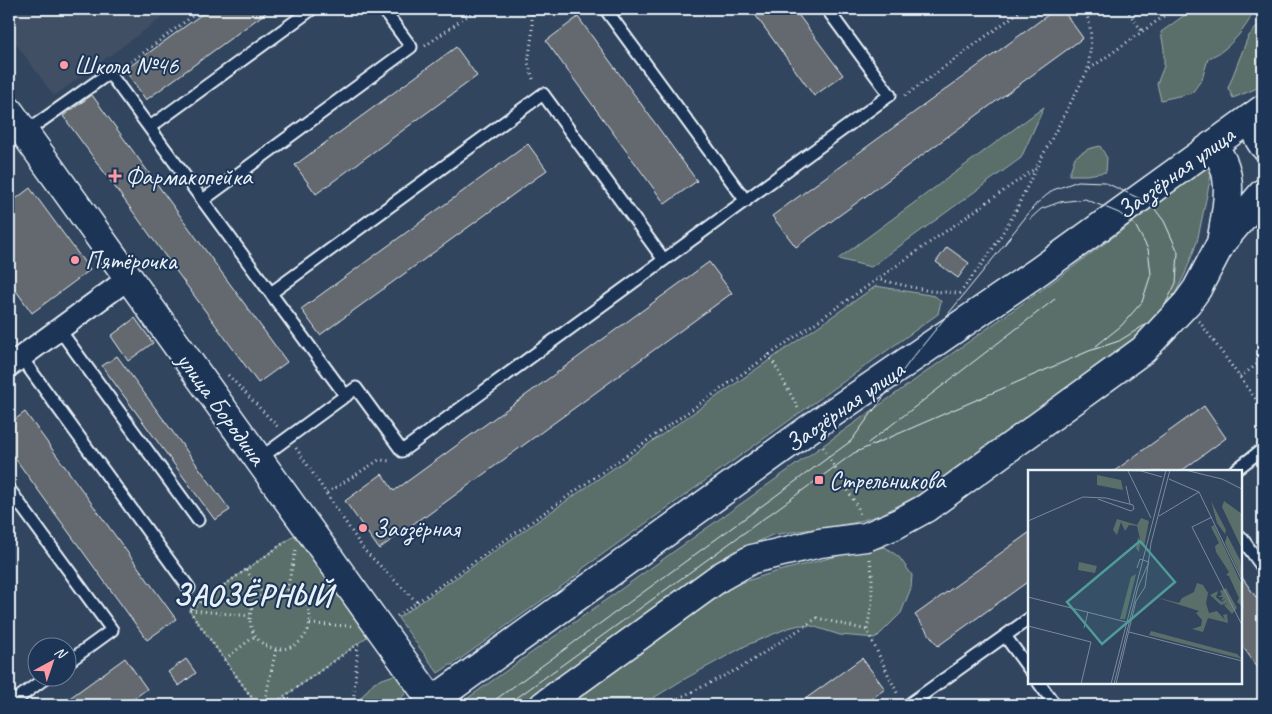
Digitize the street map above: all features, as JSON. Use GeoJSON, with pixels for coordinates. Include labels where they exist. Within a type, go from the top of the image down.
{"type":"FeatureCollection","features":[{"type":"Feature","properties":{"kind":"main road"},"geometry":{"type":"LineString","coordinates":[[1263,110],[1256,125],[1256,134],[1263,145]]}},
{"type":"Feature","properties":{"kind":"main road","name":"Заозёрная улица"},"geometry":{"type":"LineString","coordinates":[[432,704],[809,429],[1039,271],[1263,110]]}},
{"type":"Feature","properties":{"kind":"main road","name":"улица Бородина"},"geometry":{"type":"LineString","coordinates":[[13,118],[259,459],[368,627],[432,704]]}},
{"type":"Feature","properties":{"kind":"main road"},"geometry":{"type":"LineString","coordinates":[[1211,146],[1218,153],[1226,171],[1228,187],[1221,243]]}},
{"type":"Feature","properties":{"kind":"main road"},"geometry":{"type":"LineString","coordinates":[[544,705],[720,577],[752,559],[820,543],[866,537],[895,525],[934,502],[1142,350],[1187,303],[1197,289],[1221,243],[1263,193]]}},
{"type":"Feature","properties":{"kind":"street"},"geometry":{"type":"LineString","coordinates":[[15,361],[129,278]]}},
{"type":"Feature","properties":{"kind":"lane"},"geometry":{"type":"LineString","coordinates":[[150,127],[312,9]]}},
{"type":"Feature","properties":{"kind":"lane"},"geometry":{"type":"LineString","coordinates":[[203,200],[412,47],[383,9]]}},
{"type":"Feature","properties":{"kind":"lane"},"geometry":{"type":"LineString","coordinates":[[259,459],[356,388],[402,451],[890,95],[827,9]]}},
{"type":"Feature","properties":{"kind":"lane"},"geometry":{"type":"LineString","coordinates":[[606,10],[746,201]]}},
{"type":"Feature","properties":{"kind":"lane"},"geometry":{"type":"LineString","coordinates":[[13,118],[105,76],[111,77],[150,127],[346,396]]}},
{"type":"Feature","properties":{"kind":"lane"},"geometry":{"type":"LineString","coordinates":[[271,293],[543,94],[664,260]]}},
{"type":"Feature","properties":{"kind":"lane"},"geometry":{"type":"LineString","coordinates":[[59,329],[198,520]]}},
{"type":"Feature","properties":{"kind":"lane"},"geometry":{"type":"LineString","coordinates":[[15,361],[189,588]]}},
{"type":"Feature","properties":{"kind":"lane"},"geometry":{"type":"LineString","coordinates":[[1236,470],[1263,449]]}},
{"type":"Feature","properties":{"kind":"lane"},"geometry":{"type":"LineString","coordinates":[[9,489],[112,630],[78,655]]}},
{"type":"Feature","properties":{"kind":"lane"},"geometry":{"type":"LineString","coordinates":[[1242,537],[1263,568]]}},
{"type":"Feature","properties":{"kind":"lane"},"geometry":{"type":"LineString","coordinates":[[908,705],[1028,619]]}},
{"type":"Feature","properties":{"kind":"lane"},"geometry":{"type":"LineString","coordinates":[[1005,636],[1028,667]]}},
{"type":"Feature","properties":{"kind":"lane"},"geometry":{"type":"LineString","coordinates":[[1040,684],[1055,705]]}},
{"type":"Feature","properties":{"kind":"lane"},"geometry":{"type":"LineString","coordinates":[[9,705],[35,686]]}},
{"type":"Feature","properties":{"kind":"path"},"geometry":{"type":"LineString","coordinates":[[111,77],[202,9]]}},
{"type":"Feature","properties":{"kind":"path"},"geometry":{"type":"LineString","coordinates":[[412,47],[426,46],[434,42],[477,9]]}},
{"type":"Feature","properties":{"kind":"path"},"geometry":{"type":"LineString","coordinates":[[532,9],[532,35],[528,62],[533,82],[543,94]]}},
{"type":"Feature","properties":{"kind":"path"},"geometry":{"type":"LineString","coordinates":[[876,279],[930,291],[960,293],[992,250],[1014,214],[1088,70],[1091,35],[1083,9]]}},
{"type":"Feature","properties":{"kind":"path"},"geometry":{"type":"LineString","coordinates":[[1126,9],[1142,31]]}},
{"type":"Feature","properties":{"kind":"path"},"geometry":{"type":"LineString","coordinates":[[1088,70],[1174,9]]}},
{"type":"Feature","properties":{"kind":"path"},"geometry":{"type":"LineString","coordinates":[[310,624],[368,627],[417,602],[1036,168]]}},
{"type":"Feature","properties":{"kind":"path"},"geometry":{"type":"LineString","coordinates":[[1187,303],[1263,409]]}},
{"type":"Feature","properties":{"kind":"path"},"geometry":{"type":"LineString","coordinates":[[769,354],[809,429],[830,457],[858,508],[866,537],[872,574],[872,602],[867,630],[899,697]]}},
{"type":"Feature","properties":{"kind":"path"},"geometry":{"type":"LineString","coordinates":[[1240,377],[1263,360]]}},
{"type":"Feature","properties":{"kind":"path"},"geometry":{"type":"LineString","coordinates":[[379,460],[327,493],[364,550],[417,602]]}},
{"type":"Feature","properties":{"kind":"path"},"geometry":{"type":"LineString","coordinates":[[189,610],[291,538]]}},
{"type":"Feature","properties":{"kind":"path"},"geometry":{"type":"LineString","coordinates":[[288,590],[297,542]]}},
{"type":"Feature","properties":{"kind":"path"},"geometry":{"type":"LineString","coordinates":[[246,570],[263,594]]}},
{"type":"Feature","properties":{"kind":"path"},"geometry":{"type":"LineString","coordinates":[[304,601],[326,584]]}},
{"type":"Feature","properties":{"kind":"path"},"geometry":{"type":"LineString","coordinates":[[278,589],[288,590],[294,592],[304,601],[310,616],[310,624],[307,633],[301,641],[293,646],[276,649],[265,645],[255,636],[252,631],[250,616],[254,603],[263,594],[278,589]]}},
{"type":"Feature","properties":{"kind":"path"},"geometry":{"type":"LineString","coordinates":[[189,610],[250,616]]}},
{"type":"Feature","properties":{"kind":"path"},"geometry":{"type":"LineString","coordinates":[[189,610],[257,705]]}},
{"type":"Feature","properties":{"kind":"path"},"geometry":{"type":"LineString","coordinates":[[665,705],[742,667],[817,618],[867,630]]}},
{"type":"Feature","properties":{"kind":"path"},"geometry":{"type":"LineString","coordinates":[[272,705],[358,644],[368,627]]}},
{"type":"Feature","properties":{"kind":"path"},"geometry":{"type":"LineString","coordinates":[[224,659],[255,636]]}},
{"type":"Feature","properties":{"kind":"path"},"geometry":{"type":"LineString","coordinates":[[352,705],[358,644]]}},
{"type":"Feature","properties":{"kind":"path"},"geometry":{"type":"LineString","coordinates":[[264,705],[276,649]]}},
{"type":"Feature","properties":{"kind":"shaded area","name":"Школа №46"},"geometry":{"type":"Polygon","coordinates":[[[9,9],[174,9],[54,96],[9,34],[9,9]]]}},
{"type":"Feature","properties":{"kind":"green space"},"geometry":{"type":"Polygon","coordinates":[[[1193,9],[1254,9],[1246,26],[1237,37],[1222,51],[1208,59],[1202,79],[1192,93],[1161,100],[1157,84],[1164,66],[1161,32],[1193,9]]]}},
{"type":"Feature","properties":{"kind":"green space"},"geometry":{"type":"Polygon","coordinates":[[[1263,20],[1263,83],[1255,89],[1233,98],[1228,88],[1248,37],[1263,20]]]}},
{"type":"Feature","properties":{"kind":"green space"},"geometry":{"type":"Polygon","coordinates":[[[1044,107],[1021,158],[871,267],[838,259],[1044,107]]]}},
{"type":"Feature","properties":{"kind":"green space"},"geometry":{"type":"Polygon","coordinates":[[[1100,146],[1107,158],[1106,172],[1069,175],[1075,157],[1088,149],[1100,146]]]}},
{"type":"Feature","properties":{"kind":"green space"},"geometry":{"type":"Polygon","coordinates":[[[1208,166],[1212,171],[1197,242],[1185,274],[1170,304],[1137,339],[930,489],[880,515],[853,523],[772,535],[738,551],[521,705],[462,705],[461,703],[1061,276],[1208,166]]]}},
{"type":"Feature","properties":{"kind":"green space"},"geometry":{"type":"Polygon","coordinates":[[[876,286],[935,296],[941,301],[938,314],[582,569],[580,573],[452,665],[438,673],[398,618],[876,286]]]}},
{"type":"Feature","properties":{"kind":"green space"},"geometry":{"type":"Polygon","coordinates":[[[299,532],[371,634],[273,705],[257,705],[189,610],[299,532]]]}},
{"type":"Feature","properties":{"kind":"green space"},"geometry":{"type":"Polygon","coordinates":[[[885,547],[899,557],[912,575],[911,588],[901,613],[876,638],[840,635],[812,626],[800,625],[747,645],[642,705],[569,705],[734,585],[775,572],[857,551],[885,547]]]}},
{"type":"Feature","properties":{"kind":"green space"},"geometry":{"type":"Polygon","coordinates":[[[394,675],[408,681],[410,685],[400,699],[380,705],[355,705],[374,682],[394,675]]]}},
{"type":"Feature","properties":{"kind":"building"},"geometry":{"type":"Polygon","coordinates":[[[209,9],[271,9],[146,100],[125,70],[209,9]]]}},
{"type":"Feature","properties":{"kind":"building"},"geometry":{"type":"Polygon","coordinates":[[[751,9],[794,9],[843,75],[814,96],[751,9]]]}},
{"type":"Feature","properties":{"kind":"building"},"geometry":{"type":"Polygon","coordinates":[[[1056,9],[1062,9],[1083,38],[796,247],[772,216],[1056,9]]]}},
{"type":"Feature","properties":{"kind":"building"},"geometry":{"type":"Polygon","coordinates":[[[578,17],[697,181],[665,204],[546,41],[578,17]]]}},
{"type":"Feature","properties":{"kind":"building"},"geometry":{"type":"Polygon","coordinates":[[[456,47],[477,76],[316,194],[295,165],[456,47]]]}},
{"type":"Feature","properties":{"kind":"building"},"geometry":{"type":"Polygon","coordinates":[[[92,95],[287,362],[258,383],[63,116],[92,95]]]}},
{"type":"Feature","properties":{"kind":"building"},"geometry":{"type":"Polygon","coordinates":[[[528,144],[547,170],[320,335],[301,309],[528,144]]]}},
{"type":"Feature","properties":{"kind":"building"},"geometry":{"type":"Polygon","coordinates":[[[30,188],[90,270],[32,313],[9,281],[9,204],[30,188]]]}},
{"type":"Feature","properties":{"kind":"building"},"geometry":{"type":"Polygon","coordinates":[[[947,247],[969,263],[958,278],[936,262],[947,247]]]}},
{"type":"Feature","properties":{"kind":"building"},"geometry":{"type":"Polygon","coordinates":[[[709,262],[732,293],[379,549],[345,501],[382,474],[394,491],[709,262]]]}},
{"type":"Feature","properties":{"kind":"building"},"geometry":{"type":"Polygon","coordinates":[[[135,318],[153,343],[128,361],[111,336],[135,318]]]}},
{"type":"Feature","properties":{"kind":"building"},"geometry":{"type":"Polygon","coordinates":[[[117,356],[230,510],[215,520],[102,366],[117,356]]]}},
{"type":"Feature","properties":{"kind":"building"},"geometry":{"type":"Polygon","coordinates":[[[1204,406],[1226,438],[1183,470],[1116,470],[1204,406]]]}},
{"type":"Feature","properties":{"kind":"building"},"geometry":{"type":"Polygon","coordinates":[[[25,412],[176,619],[147,640],[9,450],[9,424],[25,412]]]}},
{"type":"Feature","properties":{"kind":"building"},"geometry":{"type":"Polygon","coordinates":[[[1028,533],[1028,581],[938,646],[915,615],[1028,533]]]}},
{"type":"Feature","properties":{"kind":"building"},"geometry":{"type":"Polygon","coordinates":[[[1242,577],[1263,607],[1263,675],[1242,645],[1242,577]]]}},
{"type":"Feature","properties":{"kind":"building"},"geometry":{"type":"Polygon","coordinates":[[[125,658],[147,689],[125,705],[60,705],[125,658]]]}},
{"type":"Feature","properties":{"kind":"building"},"geometry":{"type":"Polygon","coordinates":[[[862,658],[885,689],[863,705],[797,705],[862,658]]]}},
{"type":"Feature","properties":{"kind":"building"},"geometry":{"type":"Polygon","coordinates":[[[186,659],[196,673],[179,686],[168,672],[186,659]]]}},
{"type":"Feature","properties":{"kind":"tram line"},"geometry":{"type":"LineString","coordinates":[[507,705],[854,453],[1089,351],[1119,341],[1148,323],[1165,305],[1176,283],[1178,252],[1164,221],[1151,204],[1104,182],[1078,181],[1053,190],[1036,204],[1005,243]]}},
{"type":"Feature","properties":{"kind":"tram line"},"geometry":{"type":"LineString","coordinates":[[1030,219],[1041,209],[1060,202],[1085,199],[1119,213],[1135,225],[1148,249],[1151,274],[1142,302],[1121,326],[1096,346]]}},
{"type":"Feature","properties":{"kind":"tram line"},"geometry":{"type":"LineString","coordinates":[[488,705],[851,441],[910,361],[1009,239]]}},
{"type":"Feature","properties":{"kind":"tram line"},"geometry":{"type":"LineString","coordinates":[[868,443],[1055,299]]}},
{"type":"Feature","properties":{"kind":"place","name":"Школа №46"},"geometry":{"type":"Point","coordinates":[64,65]}},
{"type":"Feature","properties":{"kind":"place","name":"Фармакопейка"},"geometry":{"type":"Point","coordinates":[115,176]}},
{"type":"Feature","properties":{"kind":"place","name":"Пятёрочка"},"geometry":{"type":"Point","coordinates":[75,260]}},
{"type":"Feature","properties":{"kind":"place","name":"Стрельникова"},"geometry":{"type":"Point","coordinates":[819,480]}},
{"type":"Feature","properties":{"kind":"place","name":"Заозёрная"},"geometry":{"type":"Point","coordinates":[363,528]}},
{"type":"Feature","properties":{"kind":"district","name":"ЗАОЗЁРНЫЙ"},"geometry":{"type":"Point","coordinates":[253,595]}}]}
